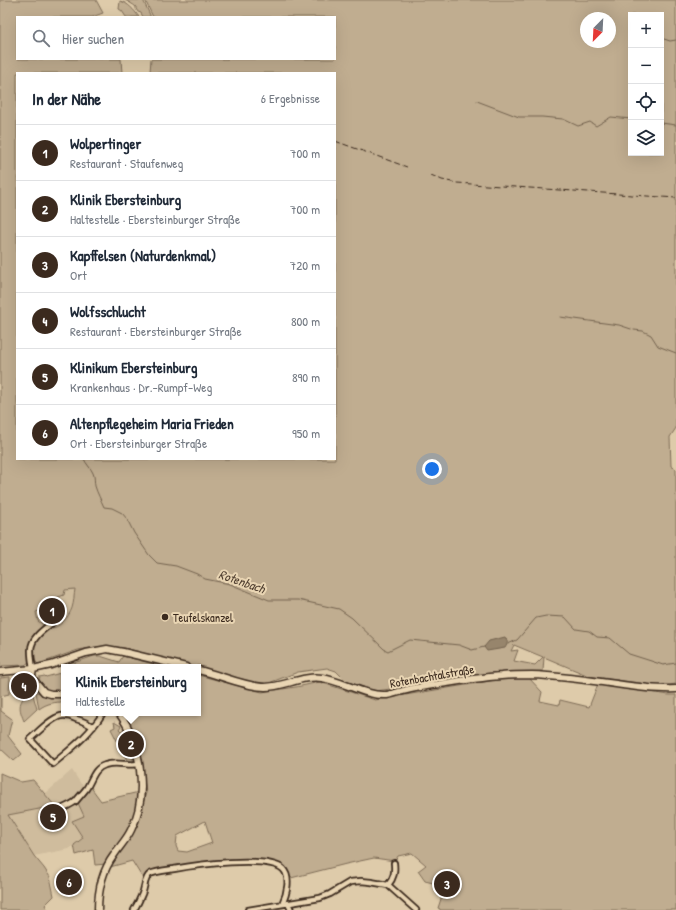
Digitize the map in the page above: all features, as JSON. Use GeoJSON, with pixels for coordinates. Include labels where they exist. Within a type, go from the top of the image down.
{"type":"FeatureCollection","features":[{"type":"Feature","properties":{"kind":"main road"},"geometry":{"type":"LineString","coordinates":[[0,672],[33,669],[51,665],[86,653],[107,650],[123,652],[173,664]]}},
{"type":"Feature","properties":{"kind":"main road"},"geometry":{"type":"LineString","coordinates":[[33,669],[33,679],[42,690],[46,693],[61,694]]}},
{"type":"Feature","properties":{"kind":"main road","name":"Rotenbachtalstraße"},"geometry":{"type":"LineString","coordinates":[[201,671],[247,684],[265,687],[308,678],[321,677],[346,684],[368,693],[382,695],[450,682],[502,676],[548,676],[583,679],[642,688],[676,689]]}},
{"type":"Feature","properties":{"kind":"main road"},"geometry":{"type":"LineString","coordinates":[[98,910],[100,888],[106,867],[131,831],[141,797],[139,764],[128,728],[121,716]]}},
{"type":"Feature","properties":{"kind":"street"},"geometry":{"type":"LineString","coordinates":[[33,669],[31,649],[32,642],[40,632],[52,623]]}},
{"type":"Feature","properties":{"kind":"street"},"geometry":{"type":"LineString","coordinates":[[94,727],[89,723],[78,719],[62,716],[49,723],[30,739],[53,764],[78,743],[94,727],[101,716]]}},
{"type":"Feature","properties":{"kind":"street"},"geometry":{"type":"LineString","coordinates":[[59,810],[75,802],[86,789],[94,773],[104,765],[114,763],[131,765],[139,764]]}},
{"type":"Feature","properties":{"kind":"street"},"geometry":{"type":"LineString","coordinates":[[134,910],[143,893],[150,874],[165,870],[226,862],[267,864],[281,868],[287,875],[285,903],[291,910]]}},
{"type":"Feature","properties":{"kind":"street"},"geometry":{"type":"LineString","coordinates":[[388,885],[394,876],[394,863]]}},
{"type":"Feature","properties":{"kind":"street"},"geometry":{"type":"LineString","coordinates":[[248,910],[320,898],[350,882],[361,881],[388,885],[416,910]]}},
{"type":"Feature","properties":{"kind":"shaded area"},"geometry":{"type":"Polygon","coordinates":[[[0,0],[96,0],[103,13],[95,16],[16,16],[16,60],[121,60],[122,72],[16,72],[16,460],[336,460],[336,72],[150,72],[151,60],[336,60],[336,16],[153,16],[145,0],[676,0],[676,428],[670,437],[671,466],[676,469],[676,684],[660,686],[589,676],[544,657],[543,671],[501,673],[376,691],[347,682],[336,671],[327,668],[298,672],[266,684],[250,682],[201,669],[201,664],[184,664],[125,648],[107,646],[78,650],[38,664],[33,654],[30,657],[29,662],[25,665],[0,666],[0,0]],[[75,589],[65,590],[64,595],[50,600],[45,609],[36,612],[38,621],[49,628],[56,627],[66,619],[71,611],[75,589]],[[514,645],[511,651],[518,650],[514,661],[535,665],[543,657],[514,645]]]}},
{"type":"Feature","properties":{"kind":"shaded area"},"geometry":{"type":"Polygon","coordinates":[[[125,0],[143,0],[150,16],[142,16],[132,4],[125,0]]]}},
{"type":"Feature","properties":{"kind":"shaded area"},"geometry":{"type":"Polygon","coordinates":[[[120,1],[131,7],[138,16],[125,16],[119,9],[120,1]]]}},
{"type":"Feature","properties":{"kind":"shaded area"},"geometry":{"type":"Polygon","coordinates":[[[75,588],[72,609],[69,615],[60,624],[56,627],[47,628],[38,621],[36,611],[45,609],[50,600],[64,595],[64,591],[75,588]]]}},
{"type":"Feature","properties":{"kind":"shaded area"},"geometry":{"type":"Polygon","coordinates":[[[505,637],[507,640],[507,645],[505,648],[487,651],[484,647],[489,641],[505,637]]]}},
{"type":"Feature","properties":{"kind":"shaded area"},"geometry":{"type":"Polygon","coordinates":[[[94,656],[100,656],[119,662],[123,656],[154,664],[71,664],[94,656]]]}},
{"type":"Feature","properties":{"kind":"shaded area"},"geometry":{"type":"Polygon","coordinates":[[[61,673],[61,691],[47,690],[41,686],[39,677],[46,677],[61,673]]]}},
{"type":"Feature","properties":{"kind":"shaded area"},"geometry":{"type":"Polygon","coordinates":[[[201,676],[262,692],[320,682],[375,700],[502,679],[529,678],[542,692],[540,701],[559,705],[560,700],[589,707],[598,684],[676,695],[676,910],[440,910],[438,908],[442,896],[433,883],[425,881],[418,871],[426,865],[412,853],[398,856],[395,861],[374,858],[287,879],[283,870],[275,864],[226,862],[151,874],[145,882],[132,861],[110,867],[138,819],[146,793],[138,743],[125,716],[201,716],[201,676]],[[205,821],[177,836],[176,846],[178,851],[187,852],[212,843],[205,821]]]}},
{"type":"Feature","properties":{"kind":"shaded area"},"geometry":{"type":"Polygon","coordinates":[[[10,677],[9,694],[1,696],[1,711],[12,719],[8,736],[22,754],[14,761],[0,748],[0,678],[10,677]]]}},
{"type":"Feature","properties":{"kind":"shaded area"},"geometry":{"type":"Polygon","coordinates":[[[36,692],[46,696],[61,697],[61,702],[51,703],[39,709],[36,692]]]}},
{"type":"Feature","properties":{"kind":"shaded area"},"geometry":{"type":"Polygon","coordinates":[[[26,695],[33,695],[37,709],[24,721],[20,705],[21,701],[26,695]]]}},
{"type":"Feature","properties":{"kind":"shaded area"},"geometry":{"type":"Polygon","coordinates":[[[114,722],[121,726],[119,729],[121,731],[124,729],[133,756],[133,762],[128,762],[111,729],[115,727],[114,722]]]}},
{"type":"Feature","properties":{"kind":"shaded area"},"geometry":{"type":"Polygon","coordinates":[[[72,770],[81,784],[90,786],[84,816],[83,839],[69,849],[34,856],[7,815],[55,806],[45,794],[72,770]]]}},
{"type":"Feature","properties":{"kind":"shaded area"},"geometry":{"type":"Polygon","coordinates":[[[0,773],[21,782],[33,780],[55,806],[8,815],[34,856],[50,877],[54,896],[45,905],[48,910],[0,910],[0,773]]]}},
{"type":"Feature","properties":{"kind":"shaded area"},"geometry":{"type":"Polygon","coordinates":[[[90,786],[101,801],[139,792],[137,807],[129,827],[106,864],[95,865],[93,850],[76,855],[74,845],[83,838],[72,821],[84,816],[78,803],[90,786]]]}},
{"type":"Feature","properties":{"kind":"waterway"},"geometry":{"type":"LineString","coordinates":[[664,39],[670,41],[676,40]]}},
{"type":"Feature","properties":{"kind":"waterway"},"geometry":{"type":"LineString","coordinates":[[477,101],[519,117],[563,119],[578,126],[590,122],[596,126],[611,117],[628,119]]}},
{"type":"Feature","properties":{"kind":"waterway"},"geometry":{"type":"LineString","coordinates":[[664,123],[676,125]]}},
{"type":"Feature","properties":{"kind":"waterway"},"geometry":{"type":"LineString","coordinates":[[560,317],[619,325],[631,329]]}},
{"type":"Feature","properties":{"kind":"waterway"},"geometry":{"type":"LineString","coordinates":[[634,330],[643,331],[651,335],[658,346],[676,353]]}},
{"type":"Feature","properties":{"kind":"waterway","name":"Rotenbach"},"geometry":{"type":"LineString","coordinates":[[85,460],[93,473],[96,489],[104,507],[112,508],[122,513],[149,555],[157,563],[176,566],[197,574],[205,579],[230,584],[269,600],[298,600],[339,609],[352,618],[384,649],[388,651],[410,640],[459,645],[472,650],[484,647]]}},
{"type":"Feature","properties":{"kind":"waterway"},"geometry":{"type":"LineString","coordinates":[[508,644],[517,640],[536,618],[546,616],[565,617],[576,629],[589,631],[597,637],[610,638],[629,654],[663,665],[676,663]]}},
{"type":"Feature","properties":{"kind":"railway"},"geometry":{"type":"LineString","coordinates":[[336,141],[407,167]]}},
{"type":"Feature","properties":{"kind":"railway"},"geometry":{"type":"LineString","coordinates":[[431,175],[442,180],[457,183],[676,198]]}},
{"type":"Feature","properties":{"kind":"place","name":"Wolpertinger"},"geometry":{"type":"Point","coordinates":[52,611]}},
{"type":"Feature","properties":{"kind":"place","name":"Teufelskanzel"},"geometry":{"type":"Point","coordinates":[165,617]}},
{"type":"Feature","properties":{"kind":"place","name":"Wolfsschlucht"},"geometry":{"type":"Point","coordinates":[24,686]}},
{"type":"Feature","properties":{"kind":"place","name":"Klinik Ebersteinburg"},"geometry":{"type":"Point","coordinates":[131,744]}},
{"type":"Feature","properties":{"kind":"place","name":"Klinikum Ebersteinburg"},"geometry":{"type":"Point","coordinates":[53,817]}},
{"type":"Feature","properties":{"kind":"place","name":"Altenpflegeheim Maria Frieden"},"geometry":{"type":"Point","coordinates":[69,882]}},
{"type":"Feature","properties":{"kind":"place","name":"Kapffelsen (Naturdenkmal)"},"geometry":{"type":"Point","coordinates":[447,884]}}]}
